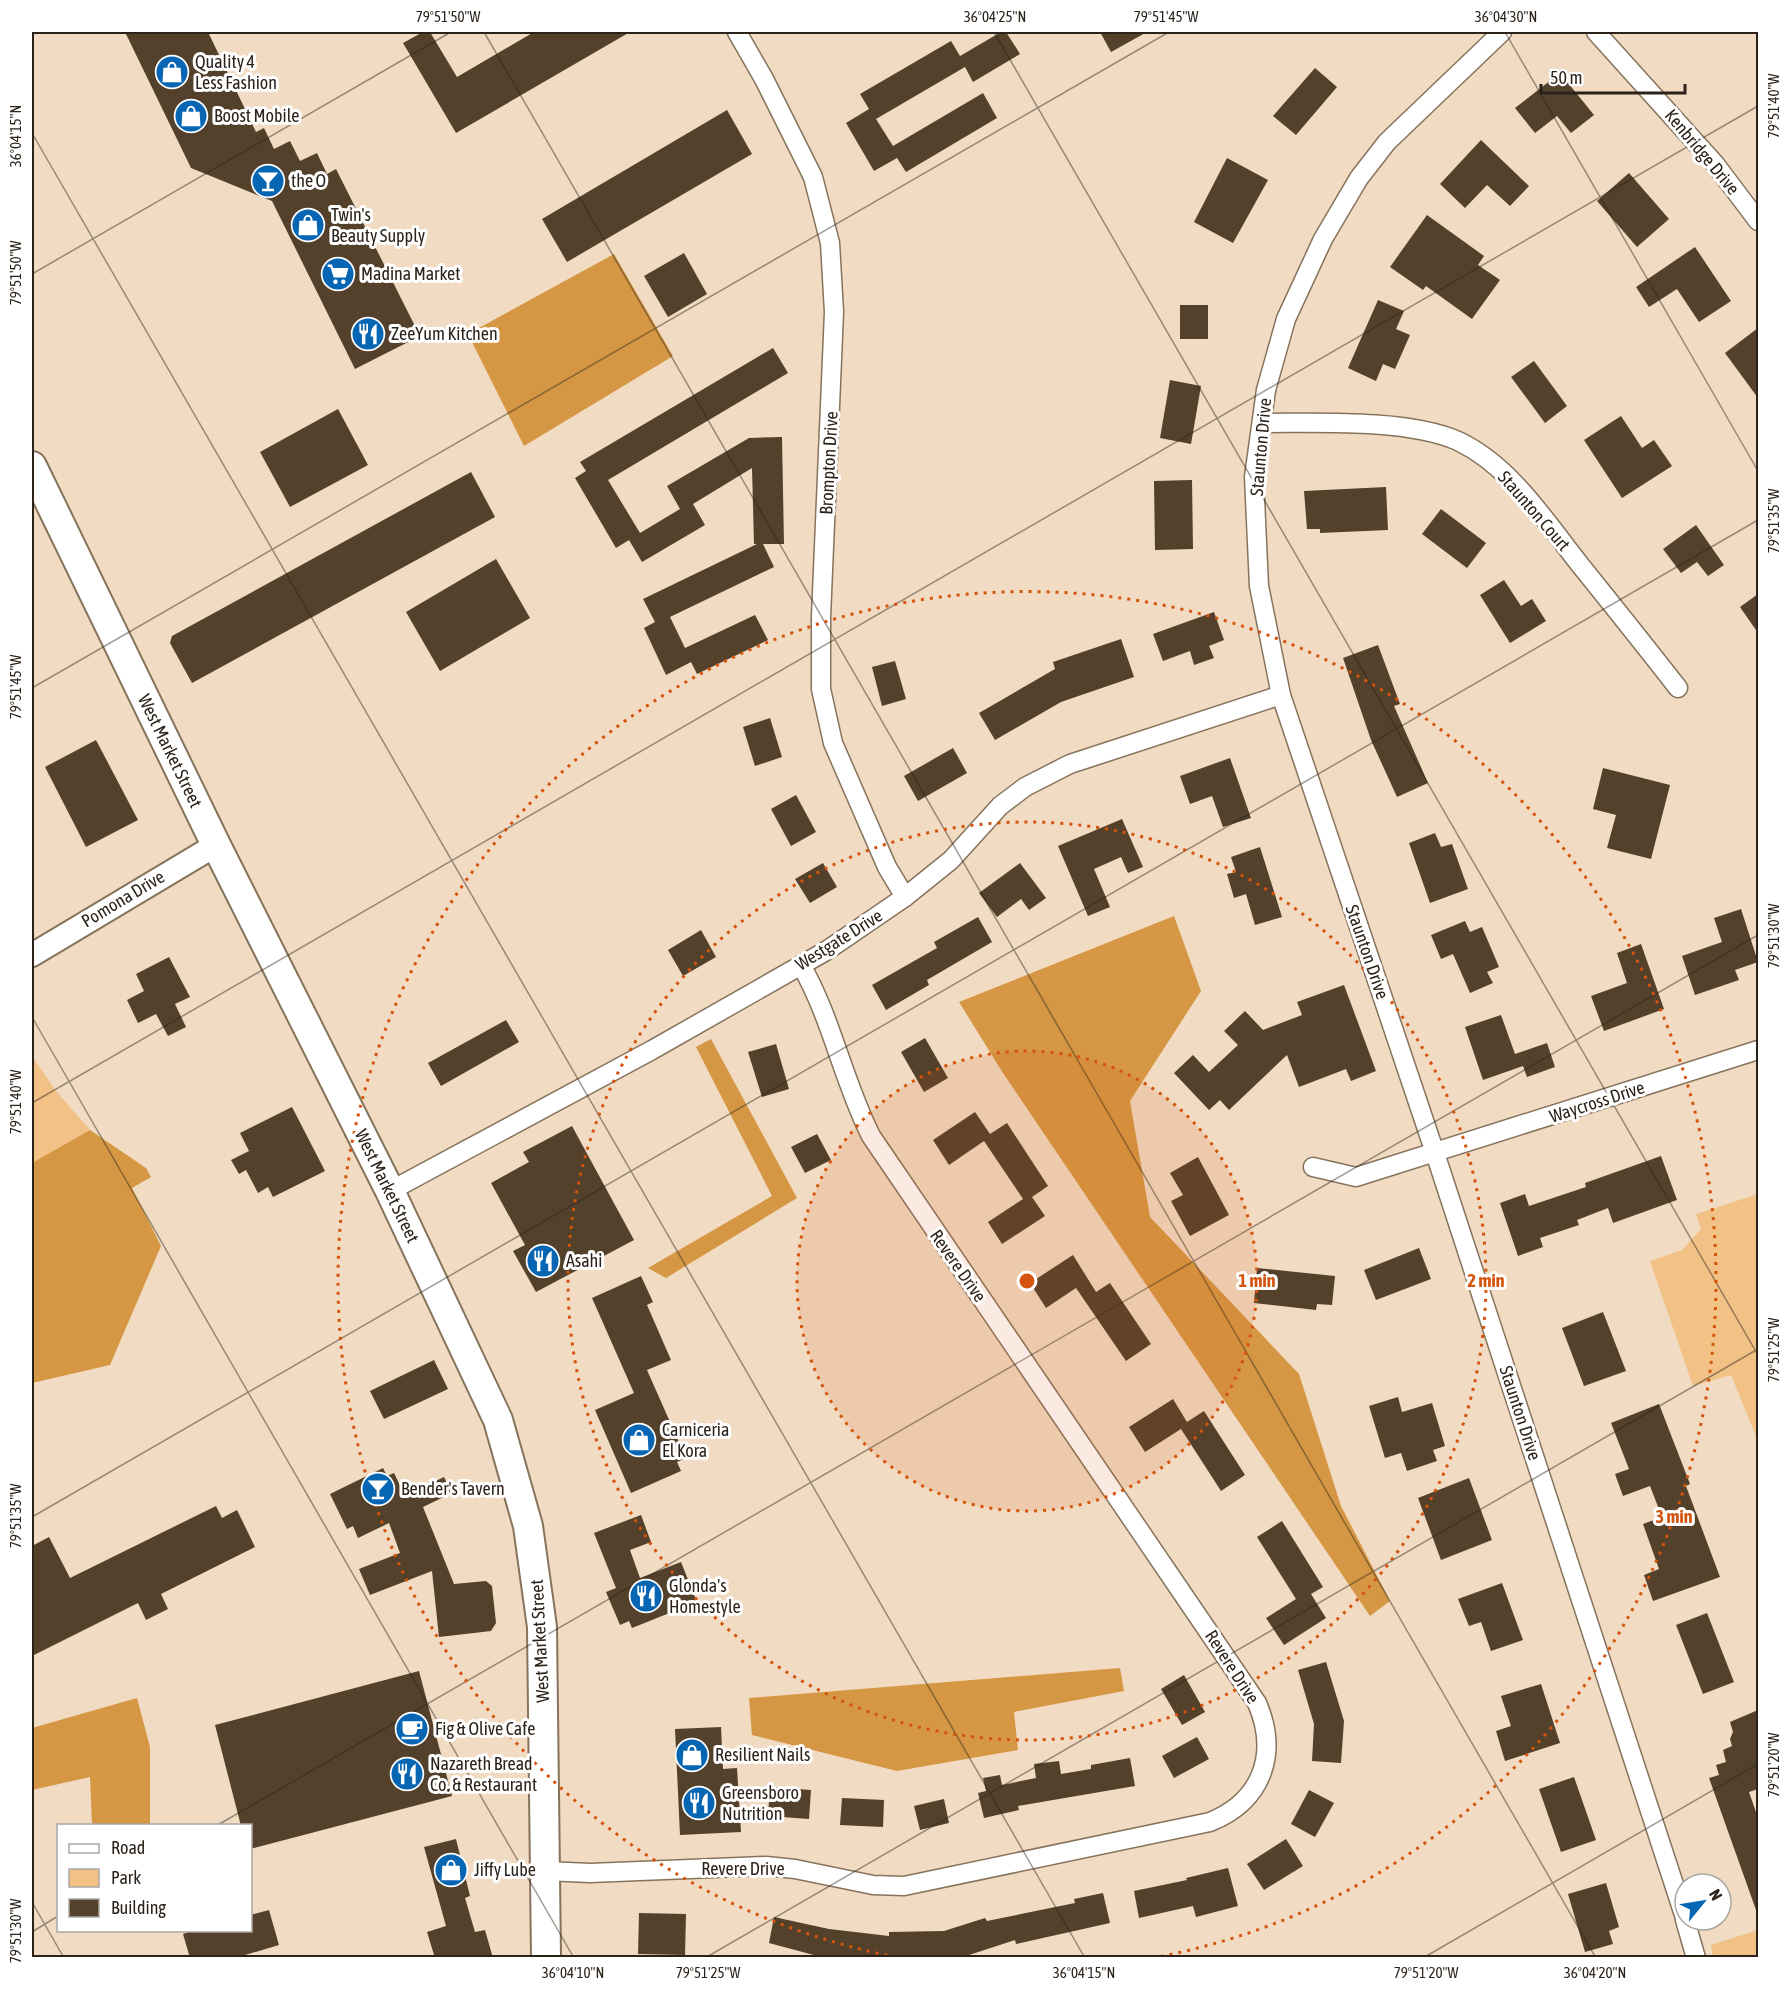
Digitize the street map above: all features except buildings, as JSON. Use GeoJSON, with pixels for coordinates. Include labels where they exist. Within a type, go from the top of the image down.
{"type":"FeatureCollection","features":[{"type":"Feature","properties":{"kind":"main road","name":"West Market Street"},"geometry":{"type":"LineString","coordinates":[[32,466],[216,845],[390,1191],[498,1420],[528,1526],[542,1627],[546,1958]]}},
{"type":"Feature","properties":{"kind":"street","name":"Brompton Drive"},"geometry":{"type":"LineString","coordinates":[[737,32],[764,79],[813,177],[830,243],[834,312],[821,621],[821,689],[833,743],[887,867],[905,897]]}},
{"type":"Feature","properties":{"kind":"street","name":"Staunton Drive"},"geometry":{"type":"LineString","coordinates":[[1502,32],[1387,142],[1359,177],[1323,239],[1286,319],[1266,390],[1264,423],[1254,477],[1259,586],[1281,695],[1435,1154],[1673,1882]]}},
{"type":"Feature","properties":{"kind":"street","name":"Kenbridge Drive"},"geometry":{"type":"LineString","coordinates":[[1596,32],[1715,164],[1758,221]]}},
{"type":"Feature","properties":{"kind":"street","name":"Staunton Court"},"geometry":{"type":"LineString","coordinates":[[1264,423],[1361,424],[1408,429],[1457,441],[1500,469],[1541,516],[1678,688]]}},
{"type":"Feature","properties":{"kind":"street","name":"Westgate Drive"},"geometry":{"type":"LineString","coordinates":[[390,1191],[652,1050],[801,965],[905,897],[951,860],[1000,806],[1025,787],[1070,764],[1281,695]]}},
{"type":"Feature","properties":{"kind":"street","name":"Pomona Drive"},"geometry":{"type":"LineString","coordinates":[[32,955],[216,845]]}},
{"type":"Feature","properties":{"kind":"street","name":"Revere Drive"},"geometry":{"type":"LineString","coordinates":[[545,1871],[590,1873],[766,1866],[873,1886],[904,1886],[1210,1822],[1225,1816],[1243,1801],[1263,1772],[1268,1741],[1265,1720],[1257,1703],[871,1136],[860,1115],[818,996],[801,965]]}},
{"type":"Feature","properties":{"kind":"street","name":"Waycross Drive"},"geometry":{"type":"LineString","coordinates":[[1312,1167],[1356,1178],[1758,1050]]}},
{"type":"Feature","properties":{"kind":"street","name":"Staunton Drive"},"geometry":{"type":"LineString","coordinates":[[1689,1932],[1696,1958]]}},
{"type":"Feature","properties":{"kind":"green space"},"geometry":{"type":"Polygon","coordinates":[[[32,1056],[56,1091],[90,1130],[32,1163],[32,1056]]]}},
{"type":"Feature","properties":{"kind":"green space"},"geometry":{"type":"Polygon","coordinates":[[[1758,1194],[1758,1441],[1731,1375],[1693,1386],[1650,1261],[1682,1250],[1701,1229],[1696,1214],[1758,1194]]]}},
{"type":"Feature","properties":{"kind":"green space"},"geometry":{"type":"Polygon","coordinates":[[[1758,1930],[1758,1957],[1713,1957],[1711,1945],[1758,1930]]]}},
{"type":"Feature","properties":{"kind":"shaded area"},"geometry":{"type":"Polygon","coordinates":[[[614,254],[673,356],[524,446],[468,334],[614,254]]]}},
{"type":"Feature","properties":{"kind":"shaded area"},"geometry":{"type":"Polygon","coordinates":[[[1174,916],[1201,991],[1130,1101],[1150,1217],[1299,1374],[1341,1506],[1390,1601],[1370,1616],[1003,1073],[959,1002],[1174,916]]]}},
{"type":"Feature","properties":{"kind":"shaded area"},"geometry":{"type":"Polygon","coordinates":[[[711,1039],[797,1198],[666,1278],[648,1268],[772,1196],[696,1047],[711,1039]]]}},
{"type":"Feature","properties":{"kind":"shaded area"},"geometry":{"type":"Polygon","coordinates":[[[90,1130],[146,1168],[151,1177],[132,1188],[161,1246],[110,1365],[32,1383],[32,1163],[90,1130]]]}},
{"type":"Feature","properties":{"kind":"shaded area"},"geometry":{"type":"Polygon","coordinates":[[[1120,1668],[1124,1691],[1014,1712],[1018,1750],[897,1771],[752,1735],[749,1698],[1120,1668]]]}},
{"type":"Feature","properties":{"kind":"shaded area"},"geometry":{"type":"Polygon","coordinates":[[[137,1698],[150,1747],[150,1824],[92,1824],[90,1777],[32,1790],[32,1728],[137,1698]]]}},
{"type":"Feature","properties":{"kind":"place","name":"Quality 4 Less Fashion"},"geometry":{"type":"Point","coordinates":[172,72]}},
{"type":"Feature","properties":{"kind":"place","name":"Boost Mobile"},"geometry":{"type":"Point","coordinates":[191,116]}},
{"type":"Feature","properties":{"kind":"place","name":"the O"},"geometry":{"type":"Point","coordinates":[268,181]}},
{"type":"Feature","properties":{"kind":"place","name":"Twin's Beauty Supply"},"geometry":{"type":"Point","coordinates":[308,225]}},
{"type":"Feature","properties":{"kind":"place","name":"Madina Market"},"geometry":{"type":"Point","coordinates":[338,274]}},
{"type":"Feature","properties":{"kind":"place","name":"ZeeYum Kitchen"},"geometry":{"type":"Point","coordinates":[368,334]}},
{"type":"Feature","properties":{"kind":"place","name":"Asahi"},"geometry":{"type":"Point","coordinates":[543,1261]}},
{"type":"Feature","properties":{"kind":"place","name":"Carniceria El Kora"},"geometry":{"type":"Point","coordinates":[639,1440]}},
{"type":"Feature","properties":{"kind":"place","name":"Bender's Tavern"},"geometry":{"type":"Point","coordinates":[378,1489]}},
{"type":"Feature","properties":{"kind":"place","name":"Glonda's Homestyle"},"geometry":{"type":"Point","coordinates":[646,1596]}},
{"type":"Feature","properties":{"kind":"place","name":"Fig & Olive Cafe"},"geometry":{"type":"Point","coordinates":[412,1729]}},
{"type":"Feature","properties":{"kind":"place","name":"Resilient Nails"},"geometry":{"type":"Point","coordinates":[692,1755]}},
{"type":"Feature","properties":{"kind":"place","name":"Nazareth Bread Co. & Restaurant"},"geometry":{"type":"Point","coordinates":[407,1774]}},
{"type":"Feature","properties":{"kind":"place","name":"Greensboro Nutrition"},"geometry":{"type":"Point","coordinates":[699,1803]}},
{"type":"Feature","properties":{"kind":"place","name":"Jiffy Lube"},"geometry":{"type":"Point","coordinates":[451,1870]}}]}
